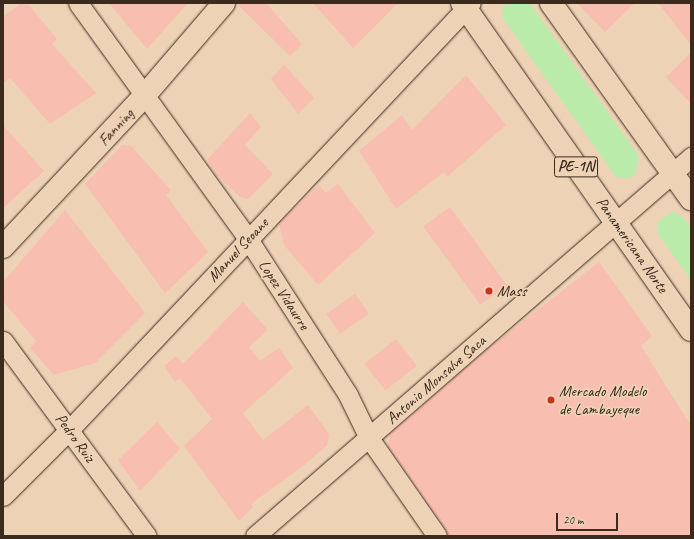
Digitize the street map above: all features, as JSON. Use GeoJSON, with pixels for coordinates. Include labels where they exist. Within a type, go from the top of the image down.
{"type":"FeatureCollection","features":[{"type":"Feature","properties":{"kind":"main road","name":"Fanning"},"geometry":{"type":"LineString","coordinates":[[3,247],[145,95],[224,3]]}},
{"type":"Feature","properties":{"kind":"main road"},"geometry":{"type":"LineString","coordinates":[[551,3],[691,199]]}},
{"type":"Feature","properties":{"kind":"main road","name":"Panamericana Norte"},"geometry":{"type":"LineString","coordinates":[[466,5],[691,330]]}},
{"type":"Feature","properties":{"kind":"street","name":"Lopez Vidaurre"},"geometry":{"type":"LineString","coordinates":[[78,3],[248,239],[348,395],[369,438],[437,536]]}},
{"type":"Feature","properties":{"kind":"street","name":"Manuel Seoane"},"geometry":{"type":"LineString","coordinates":[[3,496],[69,430],[466,5]]}},
{"type":"Feature","properties":{"kind":"street","name":"Antonio Monsalve Saca"},"geometry":{"type":"LineString","coordinates":[[255,536],[691,157]]}},
{"type":"Feature","properties":{"kind":"street","name":"Pedro Ruiz"},"geometry":{"type":"LineString","coordinates":[[3,341],[147,536]]}},
{"type":"Feature","properties":{"kind":"green space"},"geometry":{"type":"Polygon","coordinates":[[[505,3],[530,3],[639,156],[636,172],[631,178],[616,177],[502,17],[505,3]]]}},
{"type":"Feature","properties":{"kind":"green space"},"geometry":{"type":"Polygon","coordinates":[[[673,212],[682,216],[691,228],[691,280],[657,233],[658,221],[673,212]]]}},
{"type":"Feature","properties":{"kind":"building"},"geometry":{"type":"Polygon","coordinates":[[[109,3],[188,3],[147,49],[109,3]]]}},
{"type":"Feature","properties":{"kind":"building"},"geometry":{"type":"Polygon","coordinates":[[[236,3],[266,3],[302,44],[290,56],[236,3]]]}},
{"type":"Feature","properties":{"kind":"building"},"geometry":{"type":"Polygon","coordinates":[[[313,3],[398,3],[353,48],[313,3]]]}},
{"type":"Feature","properties":{"kind":"building"},"geometry":{"type":"Polygon","coordinates":[[[577,3],[635,3],[605,32],[577,3]]]}},
{"type":"Feature","properties":{"kind":"building"},"geometry":{"type":"Polygon","coordinates":[[[658,3],[691,3],[691,45],[658,3]]]}},
{"type":"Feature","properties":{"kind":"building"},"geometry":{"type":"Polygon","coordinates":[[[20,4],[29,5],[57,39],[52,44],[96,93],[50,124],[10,78],[3,83],[3,17],[20,4]]]}},
{"type":"Feature","properties":{"kind":"building"},"geometry":{"type":"Polygon","coordinates":[[[691,53],[691,104],[666,77],[691,53]]]}},
{"type":"Feature","properties":{"kind":"building"},"geometry":{"type":"Polygon","coordinates":[[[284,65],[314,98],[298,114],[271,79],[284,65]]]}},
{"type":"Feature","properties":{"kind":"building"},"geometry":{"type":"Polygon","coordinates":[[[466,75],[506,125],[447,177],[444,172],[396,209],[359,151],[402,115],[412,130],[466,75]]]}},
{"type":"Feature","properties":{"kind":"building"},"geometry":{"type":"Polygon","coordinates":[[[250,113],[261,127],[245,145],[273,174],[248,199],[240,197],[218,177],[207,160],[250,113]]]}},
{"type":"Feature","properties":{"kind":"building"},"geometry":{"type":"Polygon","coordinates":[[[3,125],[44,171],[3,208],[3,125]]]}},
{"type":"Feature","properties":{"kind":"building"},"geometry":{"type":"Polygon","coordinates":[[[122,145],[131,146],[171,190],[166,195],[208,252],[165,293],[85,184],[122,145]]]}},
{"type":"Feature","properties":{"kind":"building"},"geometry":{"type":"Polygon","coordinates":[[[338,184],[375,233],[318,285],[284,245],[279,223],[319,185],[326,193],[338,184]]]}},
{"type":"Feature","properties":{"kind":"building"},"geometry":{"type":"Polygon","coordinates":[[[450,207],[507,285],[480,305],[423,226],[450,207]]]}},
{"type":"Feature","properties":{"kind":"building"},"geometry":{"type":"Polygon","coordinates":[[[65,210],[145,313],[95,363],[54,375],[30,348],[36,341],[3,301],[3,282],[65,210]]]}},
{"type":"Feature","properties":{"kind":"building","name":"Mercado Modelo de Lambayeque"},"geometry":{"type":"Polygon","coordinates":[[[599,262],[652,336],[641,346],[691,426],[691,536],[448,536],[446,530],[388,446],[389,434],[480,355],[599,262]]]}},
{"type":"Feature","properties":{"kind":"building"},"geometry":{"type":"Polygon","coordinates":[[[355,294],[369,314],[340,334],[326,314],[355,294]]]}},
{"type":"Feature","properties":{"kind":"building"},"geometry":{"type":"Polygon","coordinates":[[[243,302],[268,330],[249,347],[260,361],[279,348],[293,368],[243,413],[263,440],[308,405],[329,434],[327,445],[303,466],[251,504],[253,507],[239,521],[184,446],[212,419],[180,378],[175,382],[164,366],[176,356],[183,364],[243,302]]]}},
{"type":"Feature","properties":{"kind":"building"},"geometry":{"type":"Polygon","coordinates":[[[396,339],[417,366],[385,390],[364,364],[396,339]]]}},
{"type":"Feature","properties":{"kind":"building"},"geometry":{"type":"Polygon","coordinates":[[[157,422],[180,449],[140,491],[118,460],[157,422]]]}},
{"type":"Feature","properties":{"kind":"place","name":"Mass"},"geometry":{"type":"Point","coordinates":[489,291]}},
{"type":"Feature","properties":{"kind":"place","name":"Mercado Modelo de Lambayeque"},"geometry":{"type":"Point","coordinates":[551,400]}}]}
